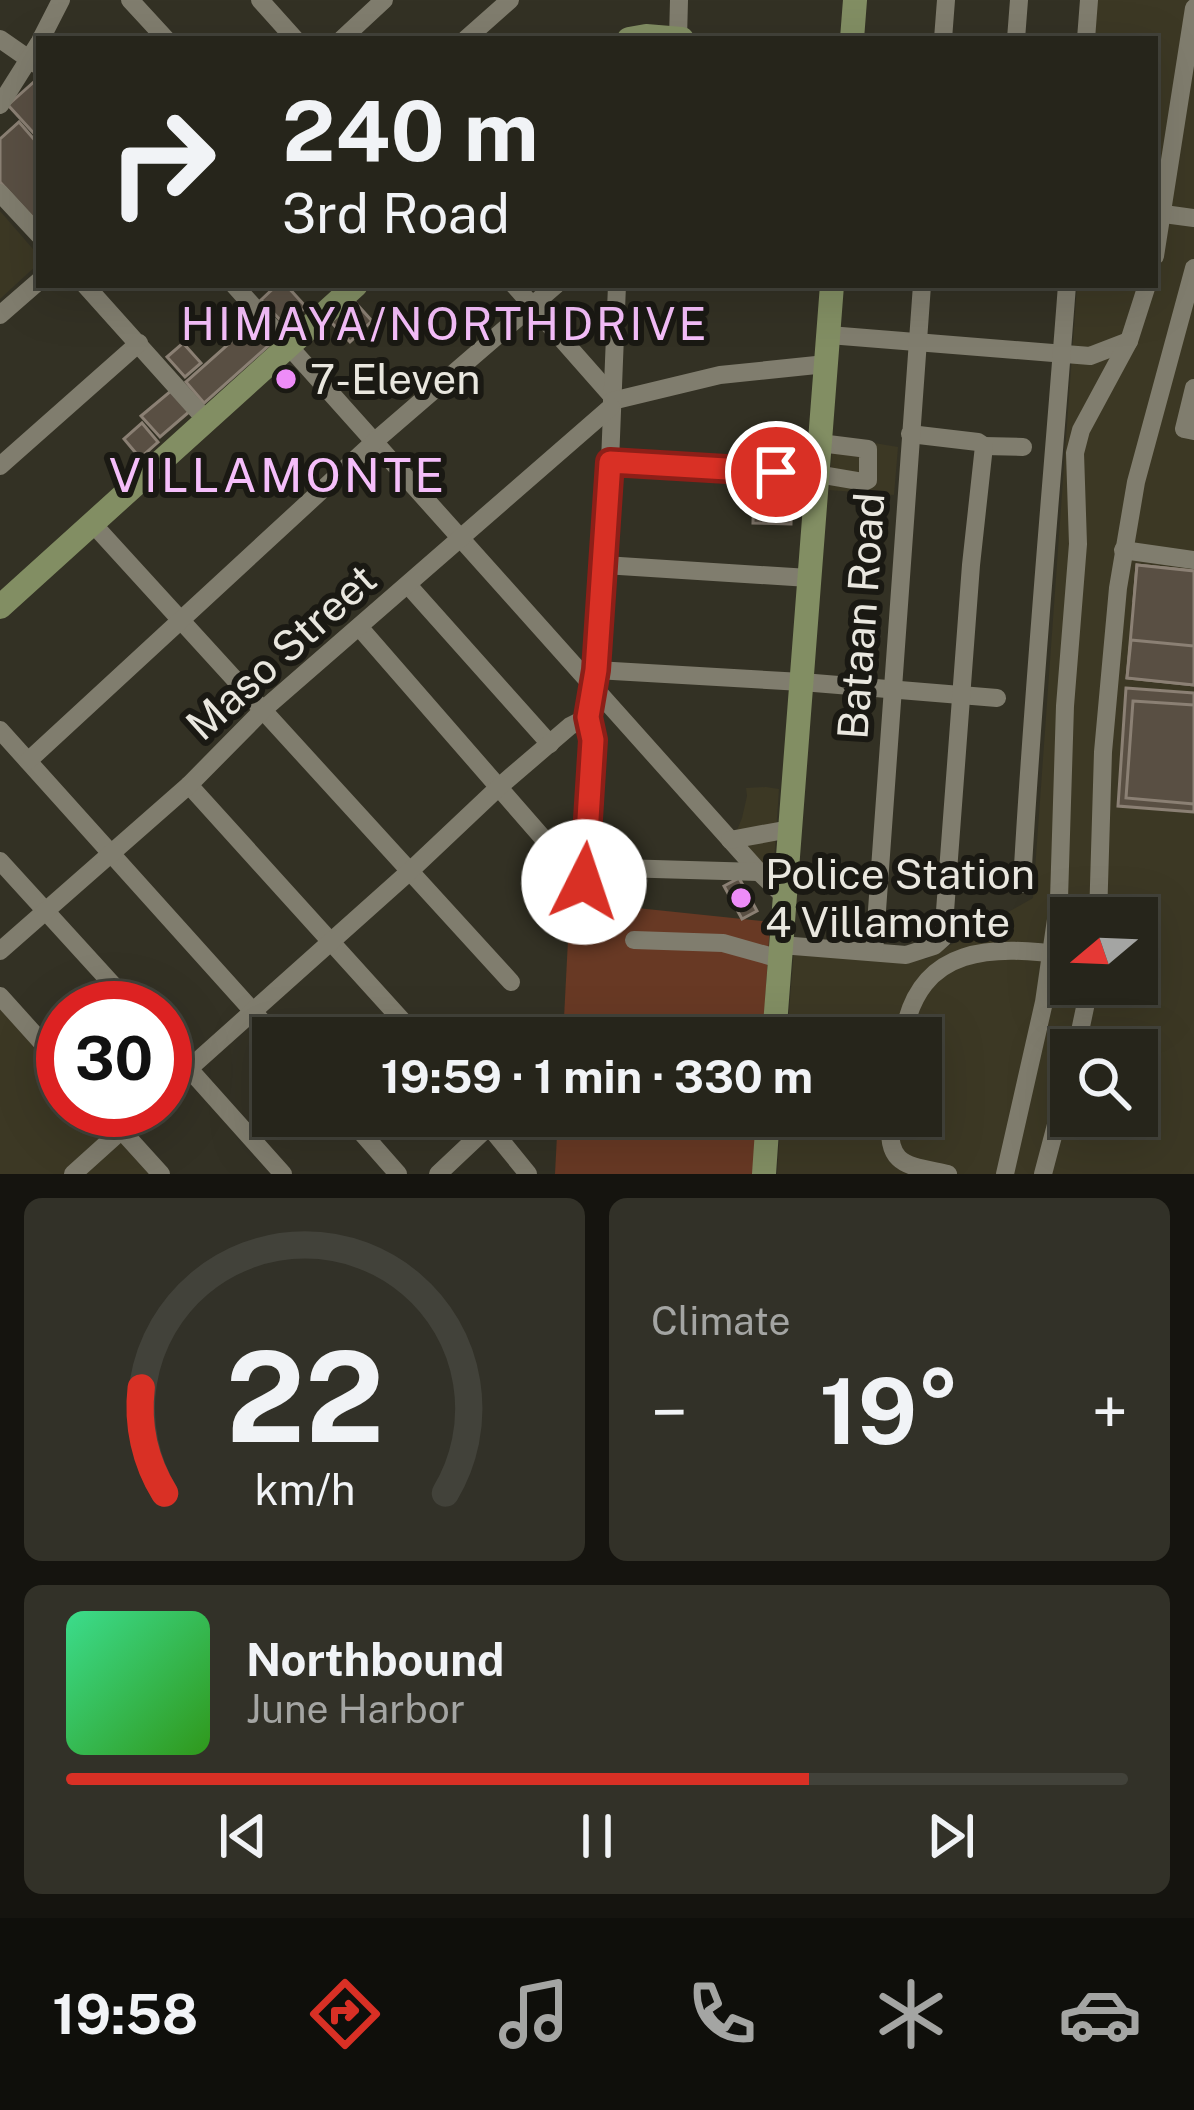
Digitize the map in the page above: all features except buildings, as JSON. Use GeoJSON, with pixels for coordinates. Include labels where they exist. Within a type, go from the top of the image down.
{"type":"FeatureCollection","features":[{"type":"Feature","properties":{"kind":"main road"},"geometry":{"type":"LineString","coordinates":[[852,36],[855,0]]}},
{"type":"Feature","properties":{"kind":"main road"},"geometry":{"type":"LineString","coordinates":[[0,607],[353,288]]}},
{"type":"Feature","properties":{"kind":"main road"},"geometry":{"type":"LineString","coordinates":[[776,1017],[832,288]]}},
{"type":"Feature","properties":{"kind":"main road"},"geometry":{"type":"LineString","coordinates":[[764,1174],[767,1137]]}},
{"type":"Feature","properties":{"kind":"street"},"geometry":{"type":"LineString","coordinates":[[44,36],[61,0]]}},
{"type":"Feature","properties":{"kind":"street"},"geometry":{"type":"LineString","coordinates":[[130,0],[163,36]]}},
{"type":"Feature","properties":{"kind":"street"},"geometry":{"type":"LineString","coordinates":[[345,36],[385,0]]}},
{"type":"Feature","properties":{"kind":"street"},"geometry":{"type":"LineString","coordinates":[[469,36],[510,0]]}},
{"type":"Feature","properties":{"kind":"street"},"geometry":{"type":"LineString","coordinates":[[680,0],[680,36]]}},
{"type":"Feature","properties":{"kind":"street"},"geometry":{"type":"LineString","coordinates":[[943,36],[946,0]]}},
{"type":"Feature","properties":{"kind":"street"},"geometry":{"type":"LineString","coordinates":[[1016,36],[1019,0]]}},
{"type":"Feature","properties":{"kind":"street"},"geometry":{"type":"LineString","coordinates":[[1086,36],[1089,0]]}},
{"type":"Feature","properties":{"kind":"street"},"geometry":{"type":"LineString","coordinates":[[263,1],[292,36]]}},
{"type":"Feature","properties":{"kind":"street"},"geometry":{"type":"LineString","coordinates":[[1158,242],[1194,8]]}},
{"type":"Feature","properties":{"kind":"street"},"geometry":{"type":"LineString","coordinates":[[0,39],[36,52]]}},
{"type":"Feature","properties":{"kind":"street"},"geometry":{"type":"LineString","coordinates":[[0,105],[36,53]]}},
{"type":"Feature","properties":{"kind":"street"},"geometry":{"type":"LineString","coordinates":[[0,193],[36,232]]}},
{"type":"Feature","properties":{"kind":"street"},"geometry":{"type":"LineString","coordinates":[[1164,214],[1194,218]]}},
{"type":"Feature","properties":{"kind":"street"},"geometry":{"type":"LineString","coordinates":[[1099,897],[1103,752],[1124,550],[1140,468],[1194,268]]}},
{"type":"Feature","properties":{"kind":"street"},"geometry":{"type":"LineString","coordinates":[[0,316],[36,284]]}},
{"type":"Feature","properties":{"kind":"street"},"geometry":{"type":"LineString","coordinates":[[88,288],[206,420]]}},
{"type":"Feature","properties":{"kind":"street"},"geometry":{"type":"LineString","coordinates":[[237,288],[595,680],[730,840],[785,897]]}},
{"type":"Feature","properties":{"kind":"street"},"geometry":{"type":"LineString","coordinates":[[517,288],[612,401]]}},
{"type":"Feature","properties":{"kind":"street"},"geometry":{"type":"LineString","coordinates":[[28,761],[375,441],[552,288]]}},
{"type":"Feature","properties":{"kind":"street"},"geometry":{"type":"LineString","coordinates":[[581,916],[593,740],[588,717],[604,565],[617,288]]}},
{"type":"Feature","properties":{"kind":"street","name":"Bataan Road"},"geometry":{"type":"LineString","coordinates":[[874,952],[922,288]]}},
{"type":"Feature","properties":{"kind":"street"},"geometry":{"type":"LineString","coordinates":[[1022,884],[1032,702],[1067,288]]}},
{"type":"Feature","properties":{"kind":"street"},"geometry":{"type":"LineString","coordinates":[[1061,897],[1065,706],[1077,580],[1075,453],[1081,430],[1129,340],[1146,288]]}},
{"type":"Feature","properties":{"kind":"street"},"geometry":{"type":"LineString","coordinates":[[829,335],[1090,356],[1129,340]]}},
{"type":"Feature","properties":{"kind":"street"},"geometry":{"type":"LineString","coordinates":[[0,466],[139,343]]}},
{"type":"Feature","properties":{"kind":"street"},"geometry":{"type":"LineString","coordinates":[[1090,356],[1094,405]]}},
{"type":"Feature","properties":{"kind":"street"},"geometry":{"type":"LineString","coordinates":[[612,401],[720,375],[826,364]]}},
{"type":"Feature","properties":{"kind":"street"},"geometry":{"type":"LineString","coordinates":[[1194,388],[1184,429],[1194,431]]}},
{"type":"Feature","properties":{"kind":"street","name":"Maso Street"},"geometry":{"type":"LineString","coordinates":[[0,951],[612,401]]}},
{"type":"Feature","properties":{"kind":"street"},"geometry":{"type":"LineString","coordinates":[[910,434],[1023,447]]}},
{"type":"Feature","properties":{"kind":"street"},"geometry":{"type":"LineString","coordinates":[[610,462],[868,481],[868,448],[820,443]]}},
{"type":"Feature","properties":{"kind":"street"},"geometry":{"type":"LineString","coordinates":[[634,940],[723,943],[781,952],[906,955],[919,953],[943,938],[970,565],[984,446]]}},
{"type":"Feature","properties":{"kind":"street"},"geometry":{"type":"LineString","coordinates":[[93,524],[511,982]]}},
{"type":"Feature","properties":{"kind":"street"},"geometry":{"type":"LineString","coordinates":[[1124,550],[1194,560]]}},
{"type":"Feature","properties":{"kind":"street"},"geometry":{"type":"LineString","coordinates":[[604,565],[809,578]]}},
{"type":"Feature","properties":{"kind":"street"},"geometry":{"type":"LineString","coordinates":[[408,585],[550,744]]}},
{"type":"Feature","properties":{"kind":"street"},"geometry":{"type":"LineString","coordinates":[[359,628],[565,861],[585,867],[759,872]]}},
{"type":"Feature","properties":{"kind":"street"},"geometry":{"type":"LineString","coordinates":[[595,680],[802,682],[997,698]]}},
{"type":"Feature","properties":{"kind":"street"},"geometry":{"type":"LineString","coordinates":[[192,1065],[500,786],[588,717]]}},
{"type":"Feature","properties":{"kind":"street"},"geometry":{"type":"LineString","coordinates":[[0,730],[259,1017]]}},
{"type":"Feature","properties":{"kind":"street"},"geometry":{"type":"LineString","coordinates":[[188,784],[399,1017]]}},
{"type":"Feature","properties":{"kind":"street"},"geometry":{"type":"LineString","coordinates":[[730,840],[790,829]]}},
{"type":"Feature","properties":{"kind":"street"},"geometry":{"type":"LineString","coordinates":[[0,862],[110,981]]}},
{"type":"Feature","properties":{"kind":"street"},"geometry":{"type":"LineString","coordinates":[[908,1017],[921,986],[949,962],[1000,950],[1050,954]]}},
{"type":"Feature","properties":{"kind":"street"},"geometry":{"type":"LineString","coordinates":[[1005,1174],[1050,992]]}},
{"type":"Feature","properties":{"kind":"street"},"geometry":{"type":"LineString","coordinates":[[0,996],[36,1036]]}},
{"type":"Feature","properties":{"kind":"street"},"geometry":{"type":"LineString","coordinates":[[192,1071],[283,1174]]}},
{"type":"Feature","properties":{"kind":"street"},"geometry":{"type":"LineString","coordinates":[[73,1174],[114,1137]]}},
{"type":"Feature","properties":{"kind":"street"},"geometry":{"type":"LineString","coordinates":[[128,1137],[161,1174]]}},
{"type":"Feature","properties":{"kind":"street"},"geometry":{"type":"LineString","coordinates":[[365,1137],[398,1174]]}},
{"type":"Feature","properties":{"kind":"street"},"geometry":{"type":"LineString","coordinates":[[439,1174],[473,1137]]}},
{"type":"Feature","properties":{"kind":"street"},"geometry":{"type":"LineString","coordinates":[[500,1137],[528,1174]]}},
{"type":"Feature","properties":{"kind":"street"},"geometry":{"type":"LineString","coordinates":[[890,1137],[896,1158],[906,1165],[948,1174]]}},
{"type":"Feature","properties":{"kind":"street"},"geometry":{"type":"LineString","coordinates":[[1043,1174],[1053,1137]]}},
{"type":"Feature","properties":{"kind":"shaded area"},"geometry":{"type":"Polygon","coordinates":[[[1097,0],[1194,0],[1194,1174],[777,1174],[780,1137],[942,1137],[942,1017],[789,1017],[794,948],[926,959],[1033,898],[1077,288],[1158,288],[1158,36],[1094,36],[1097,0]]]}},
{"type":"Feature","properties":{"kind":"shaded area"},"geometry":{"type":"Polygon","coordinates":[[[0,211],[36,253],[36,266],[0,299],[0,211]]]}},
{"type":"Feature","properties":{"kind":"shaded area"},"geometry":{"type":"Polygon","coordinates":[[[833,436],[898,447],[894,495],[829,490],[833,436]]]}},
{"type":"Feature","properties":{"kind":"shaded area"},"geometry":{"type":"Polygon","coordinates":[[[746,788],[779,789],[774,862],[760,865],[735,835],[746,788]]]}},
{"type":"Feature","properties":{"kind":"shaded area"},"geometry":{"type":"Polygon","coordinates":[[[570,901],[770,922],[764,1017],[564,1017],[570,901]]]}},
{"type":"Feature","properties":{"kind":"shaded area"},"geometry":{"type":"Polygon","coordinates":[[[0,1005],[36,1046],[36,1137],[117,1137],[150,1174],[0,1174],[0,1005]]]}},
{"type":"Feature","properties":{"kind":"shaded area"},"geometry":{"type":"Polygon","coordinates":[[[557,1137],[758,1137],[755,1174],[555,1174],[557,1137]]]}},
{"type":"Feature","properties":{"kind":"place","name":"7-Eleven"},"geometry":{"type":"Point","coordinates":[286,379]}},
{"type":"Feature","properties":{"kind":"place","name":"Police Station 4 Villamonte"},"geometry":{"type":"Point","coordinates":[741,898]}},
{"type":"Feature","properties":{"kind":"district","name":"HIMAYA/NORTHDRIVE"},"geometry":{"type":"Point","coordinates":[445,324]}},
{"type":"Feature","properties":{"kind":"district","name":"VILLAMONTE"},"geometry":{"type":"Point","coordinates":[278,475]}},
{"type":"Feature","properties":{"kind":"route"},"geometry":{"type":"LineString","coordinates":[[584,882],[593,740],[588,717],[596,670],[610,462],[776,472]]}}]}
